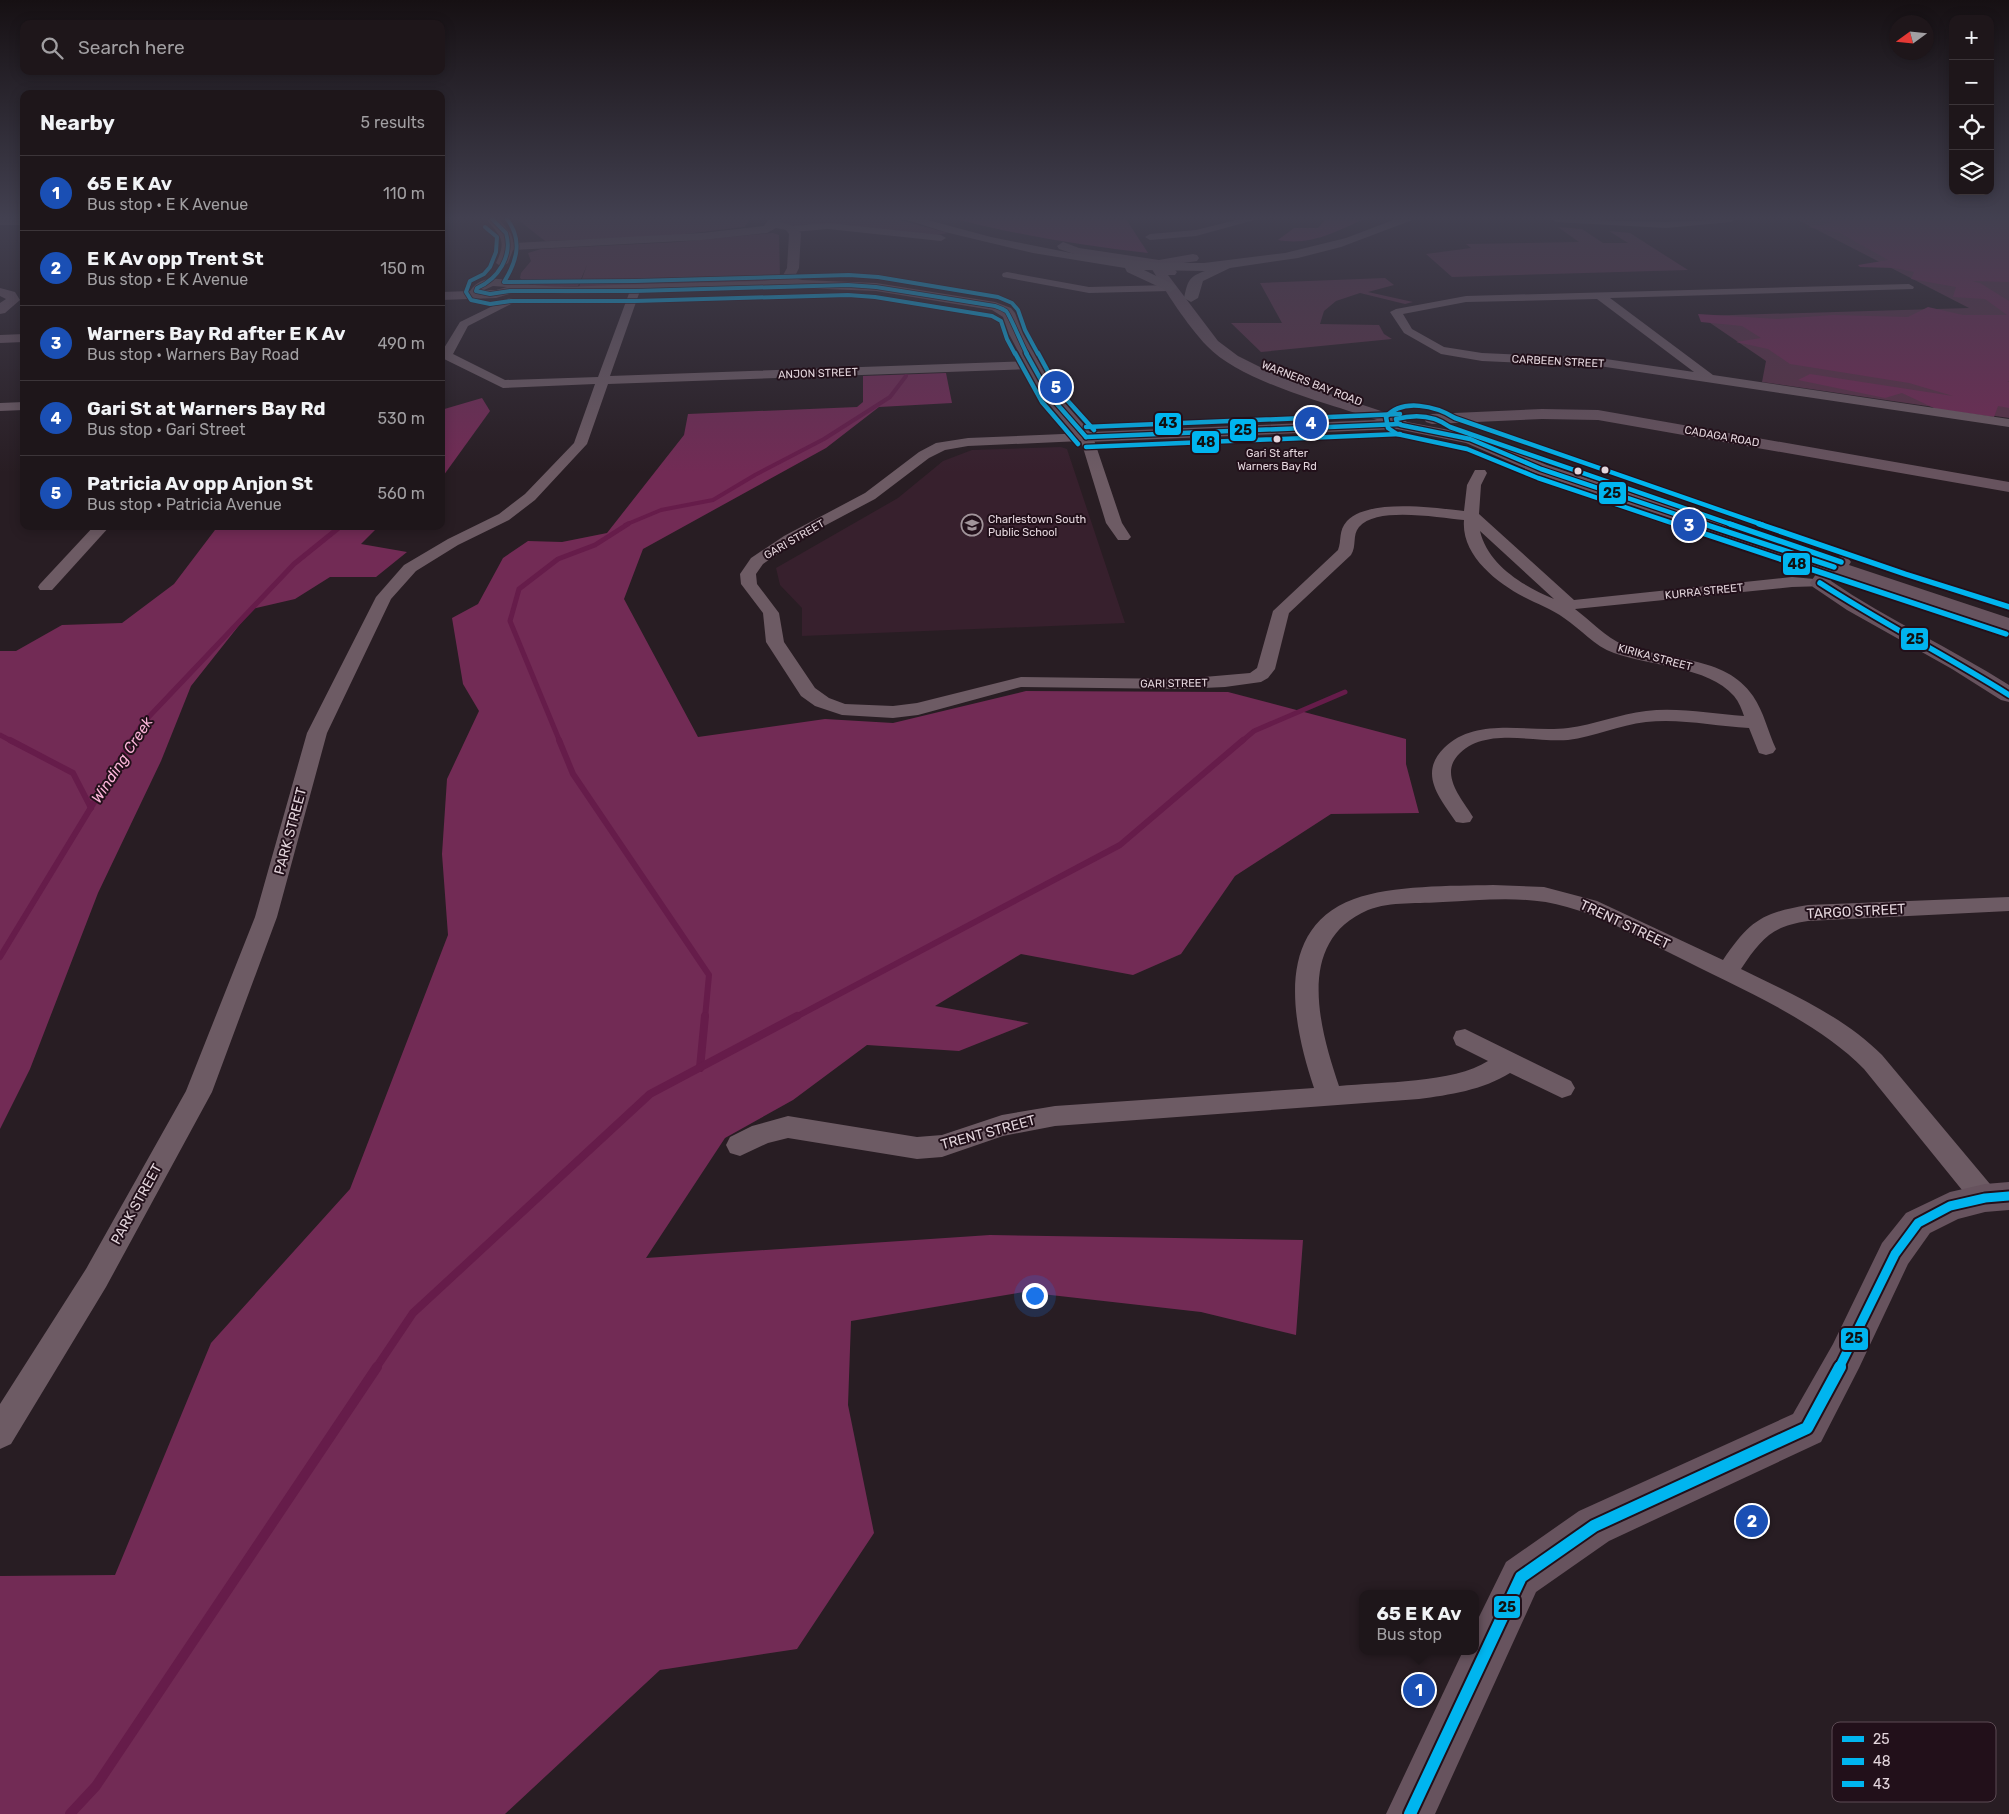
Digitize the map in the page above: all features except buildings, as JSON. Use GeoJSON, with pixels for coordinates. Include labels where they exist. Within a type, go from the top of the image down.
{"type":"FeatureCollection","features":[{"type":"Feature","properties":{"kind":"street","name":"ANJON STREET"},"geometry":{"type":"LineString","coordinates":[[492,304],[464,324],[446,355],[503,384],[1033,365]]}},
{"type":"Feature","properties":{"kind":"street","name":"PARK STREET"},"geometry":{"type":"LineString","coordinates":[[0,1433],[96,1278],[198,1092],[266,917],[317,733],[384,597],[410,568],[453,542],[504,517],[530,497],[580,444],[630,304]]}},
{"type":"Feature","properties":{"kind":"street"},"geometry":{"type":"LineString","coordinates":[[986,304],[1000,308],[1010,316],[1016,334],[1050,396],[1086,437],[1114,523],[1123,537]]}},
{"type":"Feature","properties":{"kind":"street","name":"WARNERS BAY ROAD"},"geometry":{"type":"LineString","coordinates":[[1182,304],[1213,344],[1233,359],[1260,374],[1418,430],[1442,426],[1541,469],[1707,526],[2009,617]]}},
{"type":"Feature","properties":{"kind":"street","name":"WARNERS BAY ROAD"},"geometry":{"type":"LineString","coordinates":[[1196,304],[1224,338],[1252,359],[1282,372],[1334,389],[1373,407],[1414,416],[1506,446],[2009,625]]}},
{"type":"Feature","properties":{"kind":"street","name":"CARBEEN STREET"},"geometry":{"type":"LineString","coordinates":[[1441,304],[1396,312],[1408,331],[1441,350],[1474,355],[1599,362],[2009,423]]}},
{"type":"Feature","properties":{"kind":"street","name":"CARBEEN STREET"},"geometry":{"type":"LineString","coordinates":[[1610,304],[1712,379]]}},
{"type":"Feature","properties":{"kind":"street"},"geometry":{"type":"LineString","coordinates":[[0,333],[20,333]]}},
{"type":"Feature","properties":{"kind":"street"},"geometry":{"type":"LineString","coordinates":[[0,339],[20,338]]}},
{"type":"Feature","properties":{"kind":"street"},"geometry":{"type":"LineString","coordinates":[[1347,405],[1358,415],[1355,421],[1347,427]]}},
{"type":"Feature","properties":{"kind":"street"},"geometry":{"type":"LineString","coordinates":[[0,407],[20,406]]}},
{"type":"Feature","properties":{"kind":"street","name":"CADAGA ROAD"},"geometry":{"type":"LineString","coordinates":[[1442,426],[1542,414],[1598,415],[2009,487]]}},
{"type":"Feature","properties":{"kind":"street","name":"WARNERS BAY ROAD"},"geometry":{"type":"LineString","coordinates":[[1398,423],[1402,416],[1414,416]]}},
{"type":"Feature","properties":{"kind":"street"},"geometry":{"type":"LineString","coordinates":[[1506,446],[1500,430],[1524,422]]}},
{"type":"Feature","properties":{"kind":"street","name":"CADAGA ROAD"},"geometry":{"type":"LineString","coordinates":[[1442,426],[1524,422],[1587,425],[1925,484],[2009,494]]}},
{"type":"Feature","properties":{"kind":"street","name":"GARI STREET"},"geometry":{"type":"LineString","coordinates":[[1398,423],[1347,427],[968,442],[942,446],[924,454],[870,496],[789,539],[757,561],[748,574],[749,584],[772,613],[775,642],[808,692],[822,702],[842,709],[871,712],[918,710],[1021,682],[1182,684],[1225,682],[1255,678],[1262,674],[1266,669],[1281,611],[1334,564],[1344,552],[1348,544],[1348,534],[1356,521],[1369,515],[1401,510],[1470,516]]}},
{"type":"Feature","properties":{"kind":"street","name":"KIRIKA STREET"},"geometry":{"type":"LineString","coordinates":[[1480,473],[1475,479],[1470,516],[1476,548],[1484,559],[1523,589],[1565,606]]}},
{"type":"Feature","properties":{"kind":"street","name":"KIRIKA STREET"},"geometry":{"type":"LineString","coordinates":[[1470,516],[1565,606],[1573,616],[1601,640],[1619,649],[1696,668],[1725,680],[1743,694],[1751,709],[1766,749]]}},
{"type":"Feature","properties":{"kind":"street"},"geometry":{"type":"LineString","coordinates":[[46,587],[99,530]]}},
{"type":"Feature","properties":{"kind":"street"},"geometry":{"type":"LineString","coordinates":[[1838,564],[1824,574],[1820,582],[1844,600],[1960,664],[2009,695]]}},
{"type":"Feature","properties":{"kind":"street","name":"KURRA STREET"},"geometry":{"type":"LineString","coordinates":[[1565,606],[1792,582],[1820,582]]}},
{"type":"Feature","properties":{"kind":"street"},"geometry":{"type":"LineString","coordinates":[[1463,817],[1446,789],[1441,772],[1446,757],[1452,749],[1458,744],[1474,737],[1498,734],[1569,734],[1649,716],[1755,723]]}},
{"type":"Feature","properties":{"kind":"street","name":"TRENT STREET"},"geometry":{"type":"LineString","coordinates":[[1330,1098],[1321,1072],[1308,1020],[1306,1001],[1309,957],[1322,929],[1339,915],[1360,905],[1382,900],[1507,892],[1554,896],[1590,906],[1727,972],[1820,1021],[1855,1044],[1997,1197]]}},
{"type":"Feature","properties":{"kind":"street","name":"TARGO STREET"},"geometry":{"type":"LineString","coordinates":[[1727,972],[1753,934],[1770,922],[1783,917],[1808,913],[2009,904]]}},
{"type":"Feature","properties":{"kind":"street"},"geometry":{"type":"LineString","coordinates":[[1465,1038],[1562,1088]]}},
{"type":"Feature","properties":{"kind":"street","name":"TRENT STREET"},"geometry":{"type":"LineString","coordinates":[[740,1145],[761,1134],[788,1127],[917,1148],[928,1148],[942,1146],[1020,1122],[1055,1116],[1330,1098],[1420,1089],[1462,1082],[1497,1070],[1508,1061]]}},
{"type":"Feature","properties":{"kind":"street"},"geometry":{"type":"LineString","coordinates":[[1410,1814],[1521,1577],[1594,1526],[1807,1428],[1846,1356],[1895,1254],[1918,1223],[1950,1206],[1997,1197]]}},
{"type":"Feature","properties":{"kind":"shaded area"},"geometry":{"type":"Polygon","coordinates":[[[1271,304],[1333,304],[1324,311],[1320,324],[1379,325],[1384,334],[1392,339],[1261,352],[1231,323],[1282,323],[1271,304]]]}},
{"type":"Feature","properties":{"kind":"shaded area"},"geometry":{"type":"Polygon","coordinates":[[[1961,304],[2009,304],[2009,418],[1762,382],[1766,361],[1700,316],[1969,308],[1961,304]]]}},
{"type":"Feature","properties":{"kind":"shaded area"},"geometry":{"type":"Polygon","coordinates":[[[1991,304],[2009,304],[2009,381],[2007,381],[2009,382],[2009,408],[1998,406],[1994,417],[1936,409],[1902,393],[1885,398],[1798,380],[1810,374],[1953,396],[1909,383],[1790,364],[1768,349],[1736,342],[1761,338],[1742,326],[1701,322],[1698,314],[1777,319],[1833,315],[1908,317],[1928,307],[1963,315],[2007,315],[1991,304]]]}},
{"type":"Feature","properties":{"kind":"shaded area"},"geometry":{"type":"Polygon","coordinates":[[[946,373],[952,403],[879,407],[826,448],[643,549],[624,599],[698,737],[825,719],[893,723],[1026,691],[1228,692],[1406,739],[1406,764],[1419,813],[1331,814],[1235,876],[1181,954],[1133,975],[1021,954],[935,1006],[1029,1023],[959,1051],[867,1045],[793,1100],[725,1138],[646,1258],[990,1235],[1303,1240],[1296,1335],[1201,1312],[1024,1292],[851,1321],[848,1405],[874,1533],[797,1649],[660,1670],[505,1814],[0,1814],[0,1576],[115,1575],[211,1343],[350,1189],[448,935],[442,854],[447,779],[479,711],[463,684],[452,618],[478,604],[503,558],[528,541],[562,542],[607,533],[684,435],[688,414],[857,407],[863,402],[863,376],[946,373]]]}},
{"type":"Feature","properties":{"kind":"shaded area"},"geometry":{"type":"Polygon","coordinates":[[[482,398],[490,411],[445,473],[445,409],[482,398]]]}},
{"type":"Feature","properties":{"kind":"shaded area","name":"Charlestown South Public School"},"geometry":{"type":"Polygon","coordinates":[[[1061,447],[1067,449],[1125,623],[802,636],[802,608],[780,585],[776,568],[898,498],[943,461],[972,450],[1061,447]]]}},
{"type":"Feature","properties":{"kind":"shaded area"},"geometry":{"type":"Polygon","coordinates":[[[215,530],[375,530],[361,544],[407,552],[376,577],[330,577],[295,599],[252,609],[191,686],[161,761],[98,893],[30,1069],[0,1129],[0,651],[16,651],[62,625],[122,623],[174,584],[215,530]]]}},
{"type":"Feature","properties":{"kind":"waterway"},"geometry":{"type":"LineString","coordinates":[[625,525],[661,510],[713,500],[755,475],[824,439],[890,397],[906,376]]}},
{"type":"Feature","properties":{"kind":"waterway"},"geometry":{"type":"LineString","coordinates":[[560,742],[510,621],[519,589],[558,559],[595,545],[628,524]]}},
{"type":"Feature","properties":{"kind":"waterway","name":"Winding Creek"},"geometry":{"type":"LineString","coordinates":[[131,742],[142,724],[294,564],[336,530]]}},
{"type":"Feature","properties":{"kind":"waterway"},"geometry":{"type":"LineString","coordinates":[[1241,742],[1254,731],[1345,692]]}},
{"type":"Feature","properties":{"kind":"waterway"},"geometry":{"type":"LineString","coordinates":[[0,735],[13,742]]}},
{"type":"Feature","properties":{"kind":"waterway"},"geometry":{"type":"LineString","coordinates":[[10,740],[73,773],[91,808]]}},
{"type":"Feature","properties":{"kind":"waterway","name":"Winding Creek"},"geometry":{"type":"LineString","coordinates":[[91,808],[132,740]]}},
{"type":"Feature","properties":{"kind":"waterway"},"geometry":{"type":"LineString","coordinates":[[559,740],[573,774],[709,975],[705,1018]]}},
{"type":"Feature","properties":{"kind":"waterway"},"geometry":{"type":"LineString","coordinates":[[794,1018],[1120,845],[1243,740]]}},
{"type":"Feature","properties":{"kind":"waterway","name":"Winding Creek"},"geometry":{"type":"LineString","coordinates":[[0,957],[91,808]]}},
{"type":"Feature","properties":{"kind":"waterway"},"geometry":{"type":"LineString","coordinates":[[700,1067],[705,1016]]}},
{"type":"Feature","properties":{"kind":"waterway"},"geometry":{"type":"LineString","coordinates":[[700,1067],[797,1016]]}},
{"type":"Feature","properties":{"kind":"waterway"},"geometry":{"type":"LineString","coordinates":[[376,1368],[413,1313],[650,1094],[700,1067]]}},
{"type":"Feature","properties":{"kind":"waterway"},"geometry":{"type":"LineString","coordinates":[[70,1814],[96,1786],[377,1367]]}},
{"type":"Feature","properties":{"kind":"transit line","name":"48"},"geometry":{"type":"LineString","coordinates":[[488,304],[492,304]]}},
{"type":"Feature","properties":{"kind":"transit line","name":"48"},"geometry":{"type":"LineString","coordinates":[[916,304],[992,316],[1001,321],[1007,339],[1042,402],[1078,444]]}},
{"type":"Feature","properties":{"kind":"transit line","name":"25"},"geometry":{"type":"LineString","coordinates":[[980,304],[995,306],[1006,311],[1010,316],[1016,334],[1050,396],[1086,437]]}},
{"type":"Feature","properties":{"kind":"transit line","name":"43"},"geometry":{"type":"LineString","coordinates":[[1013,304],[1018,310],[1025,330],[1058,390],[1094,430]]}},
{"type":"Feature","properties":{"kind":"transit line","name":"48"},"geometry":{"type":"LineString","coordinates":[[2006,634],[1538,478],[1467,449],[1397,434],[1388,428],[1386,417],[1391,411],[1408,406],[1419,406],[1440,411],[1455,418],[1905,574],[2009,607]]}},
{"type":"Feature","properties":{"kind":"transit line","name":"43"},"geometry":{"type":"LineString","coordinates":[[1086,427],[1400,414]]}},
{"type":"Feature","properties":{"kind":"transit line","name":"25"},"geometry":{"type":"LineString","coordinates":[[1834,567],[1541,469],[1470,439],[1401,425],[1397,423],[1396,419],[1424,416],[1438,420],[1450,427],[1841,562]]}},
{"type":"Feature","properties":{"kind":"transit line","name":"25"},"geometry":{"type":"LineString","coordinates":[[1086,437],[1400,424]]}},
{"type":"Feature","properties":{"kind":"transit line","name":"48"},"geometry":{"type":"LineString","coordinates":[[1086,447],[1400,434]]}},
{"type":"Feature","properties":{"kind":"transit line","name":"25"},"geometry":{"type":"LineString","coordinates":[[1820,583],[1854,605],[1960,664],[2009,695]]}},
{"type":"Feature","properties":{"kind":"transit line","name":"25"},"geometry":{"type":"LineString","coordinates":[[1410,1814],[1521,1577],[1594,1526],[1807,1428],[1846,1356],[1895,1254],[1918,1223],[1950,1206],[1985,1198],[2009,1196]]}},
{"type":"Feature","properties":{"kind":"place","name":"Patricia Av opp Anjon St"},"geometry":{"type":"Point","coordinates":[1056,387]}},
{"type":"Feature","properties":{"kind":"place","name":"Gari St at Warners Bay Rd"},"geometry":{"type":"Point","coordinates":[1311,423]}},
{"type":"Feature","properties":{"kind":"place","name":"Gari St after Warners Bay Rd"},"geometry":{"type":"Point","coordinates":[1277,439]}},
{"type":"Feature","properties":{"kind":"place","name":"Charlestown South Public School"},"geometry":{"type":"Point","coordinates":[972,525]}},
{"type":"Feature","properties":{"kind":"place","name":"Warners Bay Rd after E K Av"},"geometry":{"type":"Point","coordinates":[1689,525]}},
{"type":"Feature","properties":{"kind":"place","name":"E K Av opp Trent St"},"geometry":{"type":"Point","coordinates":[1752,1521]}},
{"type":"Feature","properties":{"kind":"place","name":"65 E K Av"},"geometry":{"type":"Point","coordinates":[1419,1690]}}]}
